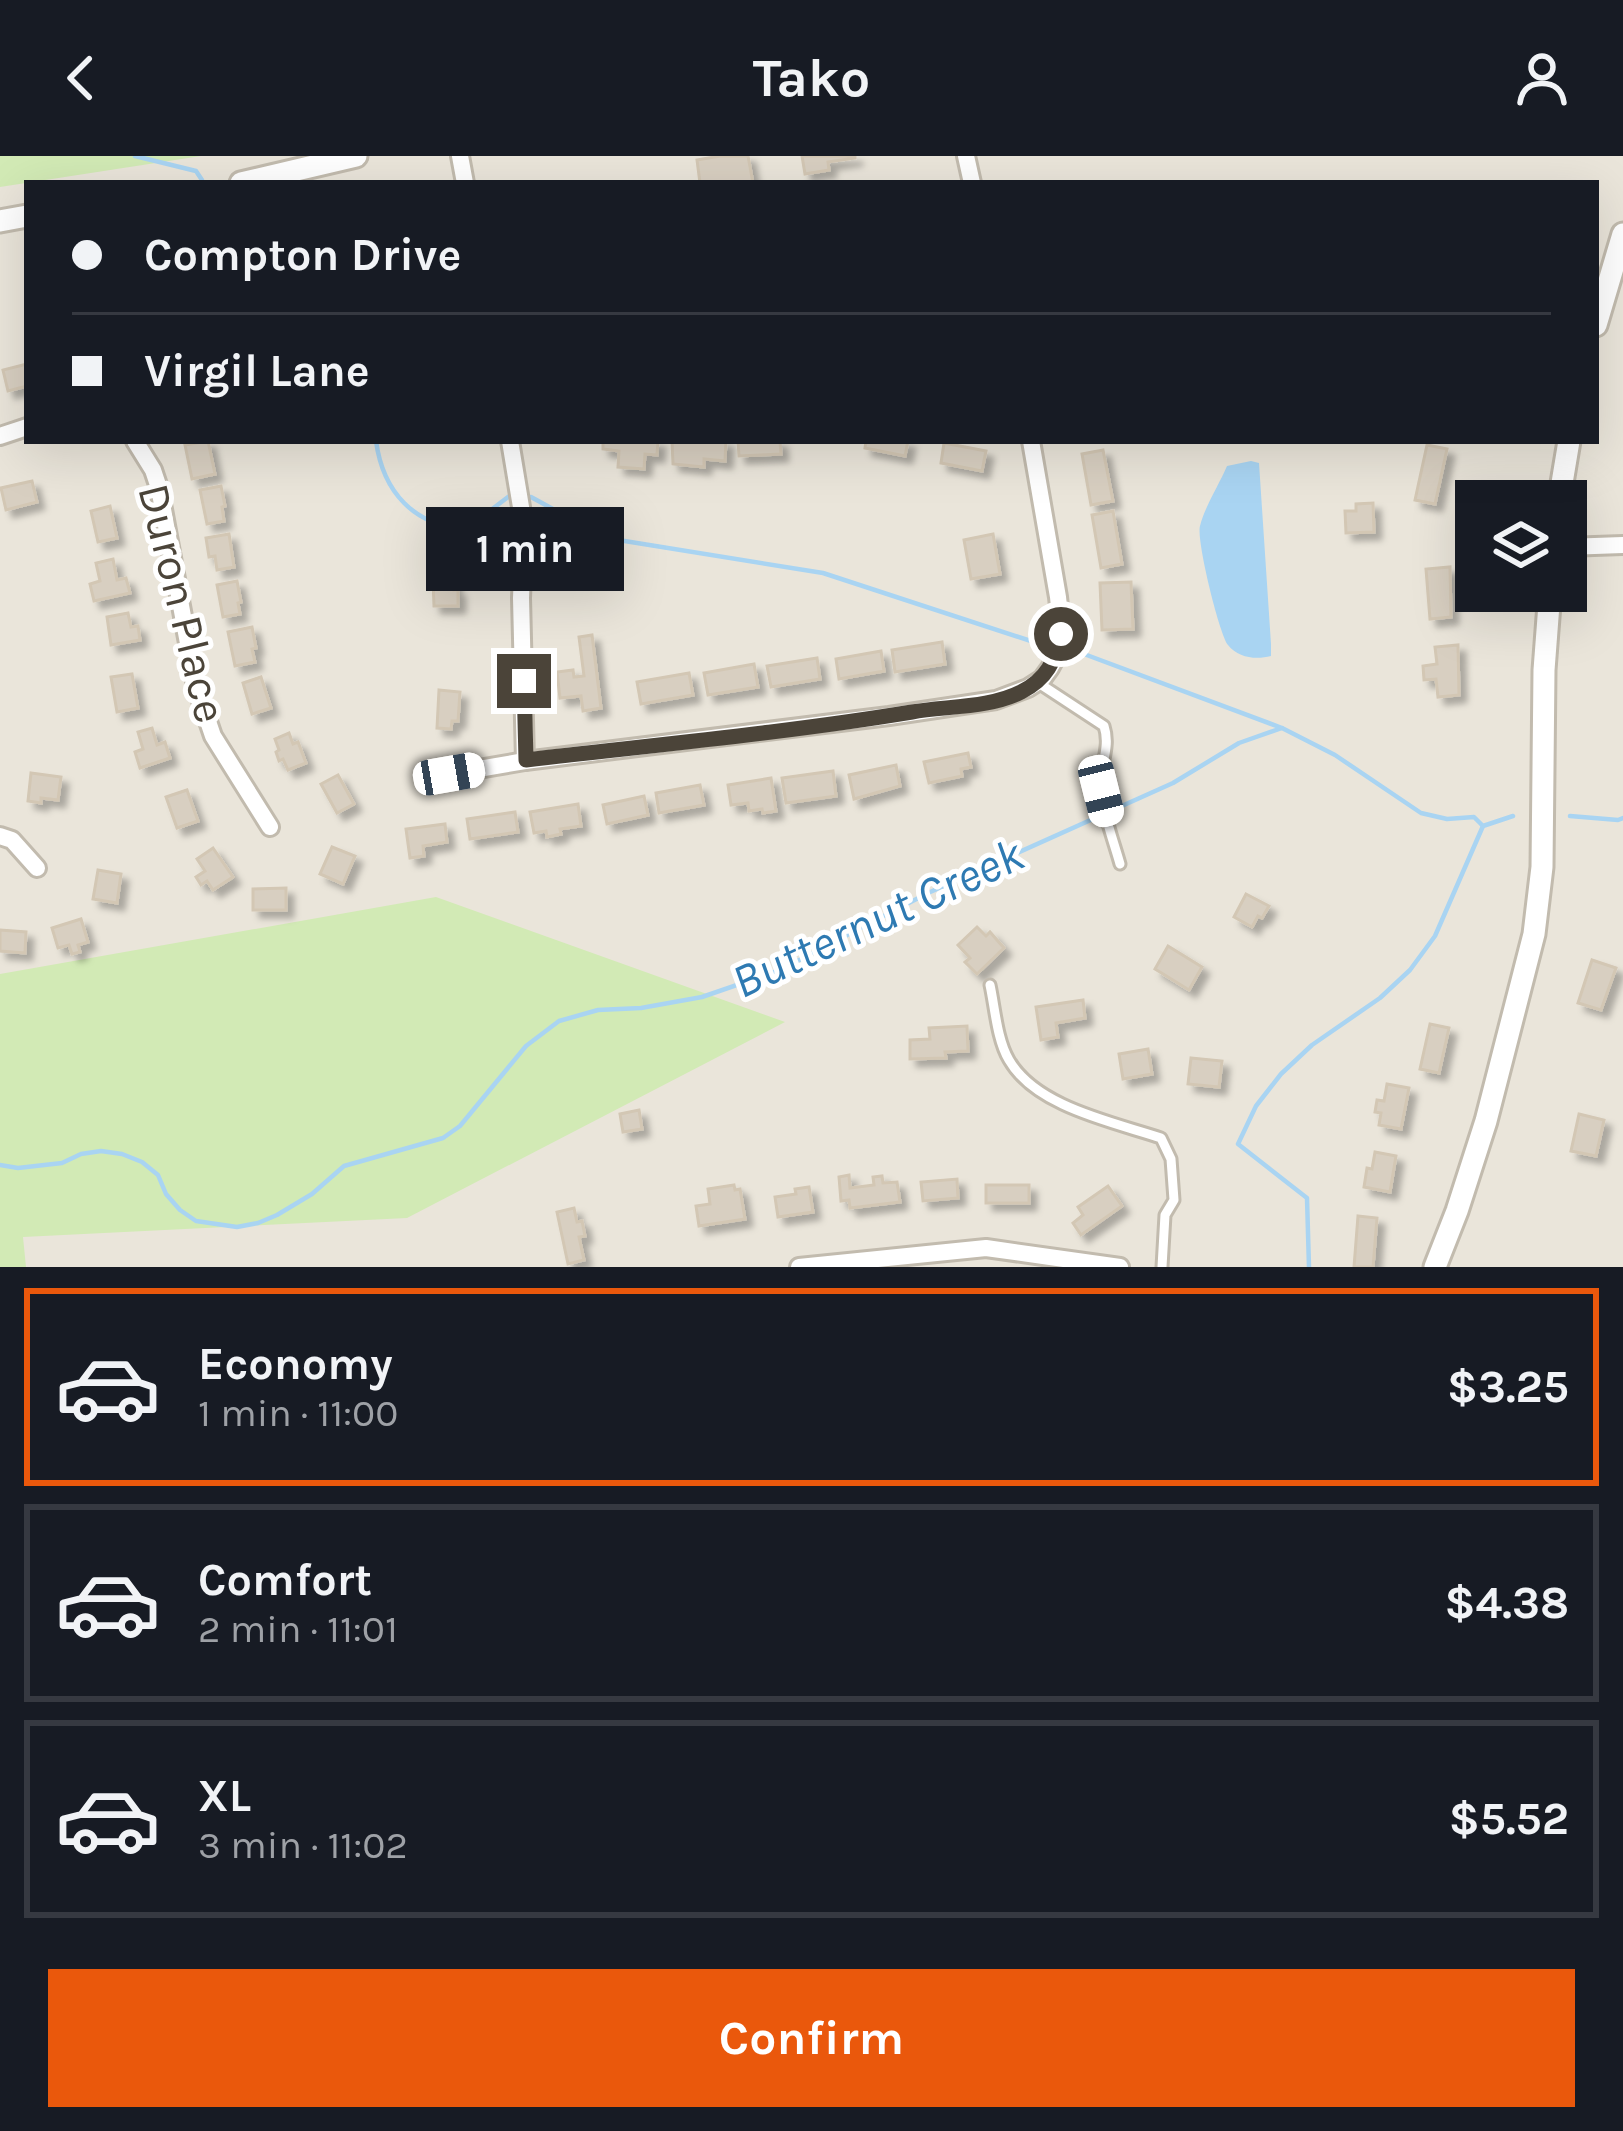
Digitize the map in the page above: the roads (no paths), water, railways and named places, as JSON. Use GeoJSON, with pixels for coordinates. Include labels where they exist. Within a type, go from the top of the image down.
{"type":"FeatureCollection","features":[{"type":"Feature","properties":{"kind":"street"},"geometry":{"type":"LineString","coordinates":[[254,180],[356,156]]}},
{"type":"Feature","properties":{"kind":"street"},"geometry":{"type":"LineString","coordinates":[[1599,315],[1623,234]]}},
{"type":"Feature","properties":{"kind":"street","name":"Duron Place"},"geometry":{"type":"LineString","coordinates":[[137,444],[159,488],[196,686],[213,736],[270,826]]}},
{"type":"Feature","properties":{"kind":"street"},"geometry":{"type":"LineString","coordinates":[[510,444],[524,525],[521,598],[526,760]]}},
{"type":"Feature","properties":{"kind":"street"},"geometry":{"type":"LineString","coordinates":[[449,774],[1015,695],[1036,682],[1056,657],[1061,634],[1032,444]]}},
{"type":"Feature","properties":{"kind":"street"},"geometry":{"type":"LineString","coordinates":[[1562,480],[1568,444]]}},
{"type":"Feature","properties":{"kind":"street"},"geometry":{"type":"LineString","coordinates":[[1587,547],[1623,545]]}},
{"type":"Feature","properties":{"kind":"street"},"geometry":{"type":"LineString","coordinates":[[1435,1267],[1486,1120],[1534,934],[1542,867],[1548,612]]}},
{"type":"Feature","properties":{"kind":"street"},"geometry":{"type":"LineString","coordinates":[[0,836],[12,840],[38,868]]}},
{"type":"Feature","properties":{"kind":"street"},"geometry":{"type":"LineString","coordinates":[[799,1267],[986,1248],[1120,1267]]}},
{"type":"Feature","properties":{"kind":"lane"},"geometry":{"type":"LineString","coordinates":[[1036,682],[1104,726],[1108,740],[1101,791],[1120,864]]}},
{"type":"Feature","properties":{"kind":"lane"},"geometry":{"type":"LineString","coordinates":[[990,986],[1003,1046],[1020,1076],[1071,1108],[1161,1138],[1171,1159],[1174,1200],[1165,1215],[1162,1267]]}},
{"type":"Feature","properties":{"kind":"water"},"geometry":{"type":"Polygon","coordinates":[[[1259,463],[1271,644],[1271,656],[1259,658],[1237,653],[1224,637],[1200,534],[1205,511],[1227,466],[1259,463]]]}},
{"type":"Feature","properties":{"kind":"waterway"},"geometry":{"type":"LineString","coordinates":[[135,156],[196,171],[202,180]]}},
{"type":"Feature","properties":{"kind":"waterway"},"geometry":{"type":"LineString","coordinates":[[377,444],[394,490],[431,521],[466,529],[508,497]]}},
{"type":"Feature","properties":{"kind":"waterway"},"geometry":{"type":"LineString","coordinates":[[531,497],[606,538],[823,573],[1037,643]]}},
{"type":"Feature","properties":{"kind":"waterway","name":"Butternut Creek"},"geometry":{"type":"LineString","coordinates":[[1076,651],[1282,728],[1335,755],[1421,813],[1447,819],[1474,817],[1483,826],[1513,816]]}},
{"type":"Feature","properties":{"kind":"waterway","name":"Butternut Creek"},"geometry":{"type":"LineString","coordinates":[[0,1165],[62,1163],[101,1151],[122,1154],[158,1175],[166,1194],[196,1221],[237,1227],[258,1223],[312,1194],[344,1166],[443,1138],[460,1126],[526,1046],[559,1021],[598,1010],[702,997],[780,970],[928,893],[1173,783],[1239,743],[1282,728]]}},
{"type":"Feature","properties":{"kind":"waterway","name":"Butternut Creek"},"geometry":{"type":"LineString","coordinates":[[1570,816],[1623,818]]}},
{"type":"Feature","properties":{"kind":"waterway"},"geometry":{"type":"LineString","coordinates":[[1309,1267],[1307,1198],[1238,1144],[1256,1106],[1281,1074],[1410,970],[1435,936],[1483,826]]}}]}
